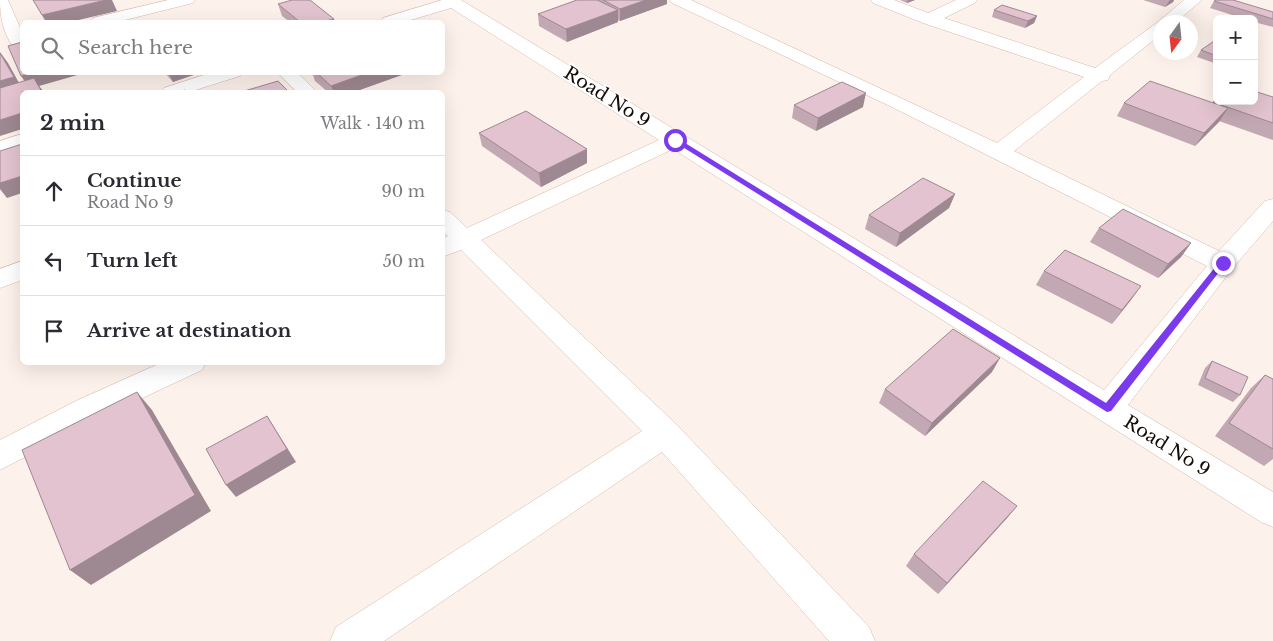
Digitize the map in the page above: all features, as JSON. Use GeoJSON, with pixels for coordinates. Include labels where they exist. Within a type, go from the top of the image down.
{"type":"FeatureCollection","features":[{"type":"Feature","properties":{"kind":"street"},"geometry":{"type":"LineString","coordinates":[[0,0],[20,41]]}},
{"type":"Feature","properties":{"kind":"street"},"geometry":{"type":"LineString","coordinates":[[107,20],[187,0]]}},
{"type":"Feature","properties":{"kind":"street"},"geometry":{"type":"LineString","coordinates":[[678,0],[999,152],[1223,263]]}},
{"type":"Feature","properties":{"kind":"street"},"geometry":{"type":"LineString","coordinates":[[879,0],[929,19],[1101,76]]}},
{"type":"Feature","properties":{"kind":"street"},"geometry":{"type":"LineString","coordinates":[[929,19],[969,0]]}},
{"type":"Feature","properties":{"kind":"street"},"geometry":{"type":"LineString","coordinates":[[1175,15],[1194,0]]}},
{"type":"Feature","properties":{"kind":"street"},"geometry":{"type":"LineString","coordinates":[[394,20],[452,1]]}},
{"type":"Feature","properties":{"kind":"street","name":"Road No 9"},"geometry":{"type":"LineString","coordinates":[[452,1],[1273,511]]}},
{"type":"Feature","properties":{"kind":"street"},"geometry":{"type":"LineString","coordinates":[[999,152],[1101,76],[1153,33]]}},
{"type":"Feature","properties":{"kind":"street"},"geometry":{"type":"LineString","coordinates":[[0,48],[20,43]]}},
{"type":"Feature","properties":{"kind":"street"},"geometry":{"type":"LineString","coordinates":[[177,90],[224,75]]}},
{"type":"Feature","properties":{"kind":"street"},"geometry":{"type":"LineString","coordinates":[[289,75],[305,90]]}},
{"type":"Feature","properties":{"kind":"street"},"geometry":{"type":"LineString","coordinates":[[454,243],[675,140]]}},
{"type":"Feature","properties":{"kind":"street"},"geometry":{"type":"LineString","coordinates":[[0,148],[20,141]]}},
{"type":"Feature","properties":{"kind":"street"},"geometry":{"type":"LineString","coordinates":[[1107,409],[1223,263],[1273,206]]}},
{"type":"Feature","properties":{"kind":"street"},"geometry":{"type":"LineString","coordinates":[[445,224],[454,243],[665,433],[855,641]]}},
{"type":"Feature","properties":{"kind":"street"},"geometry":{"type":"LineString","coordinates":[[0,279],[20,271]]}},
{"type":"Feature","properties":{"kind":"street"},"geometry":{"type":"LineString","coordinates":[[0,456],[89,409],[185,365]]}},
{"type":"Feature","properties":{"kind":"street"},"geometry":{"type":"LineString","coordinates":[[350,641],[665,433]]}},
{"type":"Feature","properties":{"kind":"building"},"geometry":{"type":"Polygon","coordinates":[[[33,0],[106,0],[42,15],[33,0]]]}},
{"type":"Feature","properties":{"kind":"building"},"geometry":{"type":"Polygon","coordinates":[[[292,0],[310,0],[334,19],[298,20],[278,4],[292,0]]]}},
{"type":"Feature","properties":{"kind":"building"},"geometry":{"type":"Polygon","coordinates":[[[577,0],[597,0],[618,10],[566,29],[538,14],[577,0]]]}},
{"type":"Feature","properties":{"kind":"building"},"geometry":{"type":"Polygon","coordinates":[[[603,0],[646,0],[620,9],[603,0]]]}},
{"type":"Feature","properties":{"kind":"building"},"geometry":{"type":"Polygon","coordinates":[[[1233,0],[1273,12],[1273,19],[1214,1],[1233,0]]]}},
{"type":"Feature","properties":{"kind":"building"},"geometry":{"type":"Polygon","coordinates":[[[1002,5],[1037,16],[1028,21],[994,10],[1002,5]]]}},
{"type":"Feature","properties":{"kind":"building"},"geometry":{"type":"Polygon","coordinates":[[[1213,42],[1213,54],[1201,50],[1213,42]]]}},
{"type":"Feature","properties":{"kind":"building"},"geometry":{"type":"Polygon","coordinates":[[[20,43],[20,74],[8,46],[20,43]]]}},
{"type":"Feature","properties":{"kind":"building"},"geometry":{"type":"Polygon","coordinates":[[[0,53],[14,77],[0,81],[0,53]]]}},
{"type":"Feature","properties":{"kind":"building"},"geometry":{"type":"Polygon","coordinates":[[[319,75],[362,75],[331,86],[319,75]]]}},
{"type":"Feature","properties":{"kind":"building"},"geometry":{"type":"Polygon","coordinates":[[[34,78],[41,90],[20,90],[20,114],[0,120],[0,88],[34,78]]]}},
{"type":"Feature","properties":{"kind":"building"},"geometry":{"type":"Polygon","coordinates":[[[278,81],[287,90],[248,90],[278,81]]]}},
{"type":"Feature","properties":{"kind":"building"},"geometry":{"type":"Polygon","coordinates":[[[1150,81],[1213,103],[1213,105],[1228,108],[1204,133],[1124,103],[1150,81]]]}},
{"type":"Feature","properties":{"kind":"building"},"geometry":{"type":"Polygon","coordinates":[[[842,82],[866,93],[818,118],[794,105],[842,82]]]}},
{"type":"Feature","properties":{"kind":"building"},"geometry":{"type":"Polygon","coordinates":[[[1258,92],[1273,97],[1273,123],[1222,105],[1258,105],[1258,92]]]}},
{"type":"Feature","properties":{"kind":"building"},"geometry":{"type":"Polygon","coordinates":[[[526,111],[587,149],[539,173],[479,133],[526,111]]]}},
{"type":"Feature","properties":{"kind":"building"},"geometry":{"type":"Polygon","coordinates":[[[20,145],[20,177],[0,183],[0,151],[20,145]]]}},
{"type":"Feature","properties":{"kind":"building"},"geometry":{"type":"Polygon","coordinates":[[[923,178],[955,194],[900,233],[869,215],[923,178]]]}},
{"type":"Feature","properties":{"kind":"building"},"geometry":{"type":"Polygon","coordinates":[[[1123,209],[1191,243],[1168,264],[1099,228],[1123,209]]]}},
{"type":"Feature","properties":{"kind":"building"},"geometry":{"type":"Polygon","coordinates":[[[1065,250],[1141,286],[1122,310],[1044,271],[1065,250]]]}},
{"type":"Feature","properties":{"kind":"building"},"geometry":{"type":"Polygon","coordinates":[[[953,329],[1000,358],[932,423],[885,389],[953,329]]]}},
{"type":"Feature","properties":{"kind":"building"},"geometry":{"type":"Polygon","coordinates":[[[1212,361],[1248,377],[1240,395],[1205,378],[1212,361]]]}},
{"type":"Feature","properties":{"kind":"building"},"geometry":{"type":"Polygon","coordinates":[[[1265,375],[1273,379],[1273,449],[1229,423],[1265,375]]]}},
{"type":"Feature","properties":{"kind":"building"},"geometry":{"type":"Polygon","coordinates":[[[137,392],[195,495],[70,570],[22,450],[137,392]]]}},
{"type":"Feature","properties":{"kind":"building"},"geometry":{"type":"Polygon","coordinates":[[[267,416],[287,449],[226,485],[206,449],[267,416]]]}},
{"type":"Feature","properties":{"kind":"building"},"geometry":{"type":"Polygon","coordinates":[[[983,481],[1017,506],[947,583],[914,554],[983,481]]]}},
{"type":"Feature","properties":{"kind":"route"},"geometry":{"type":"LineString","coordinates":[[675,140],[1107,409],[1223,263]]}}]}
